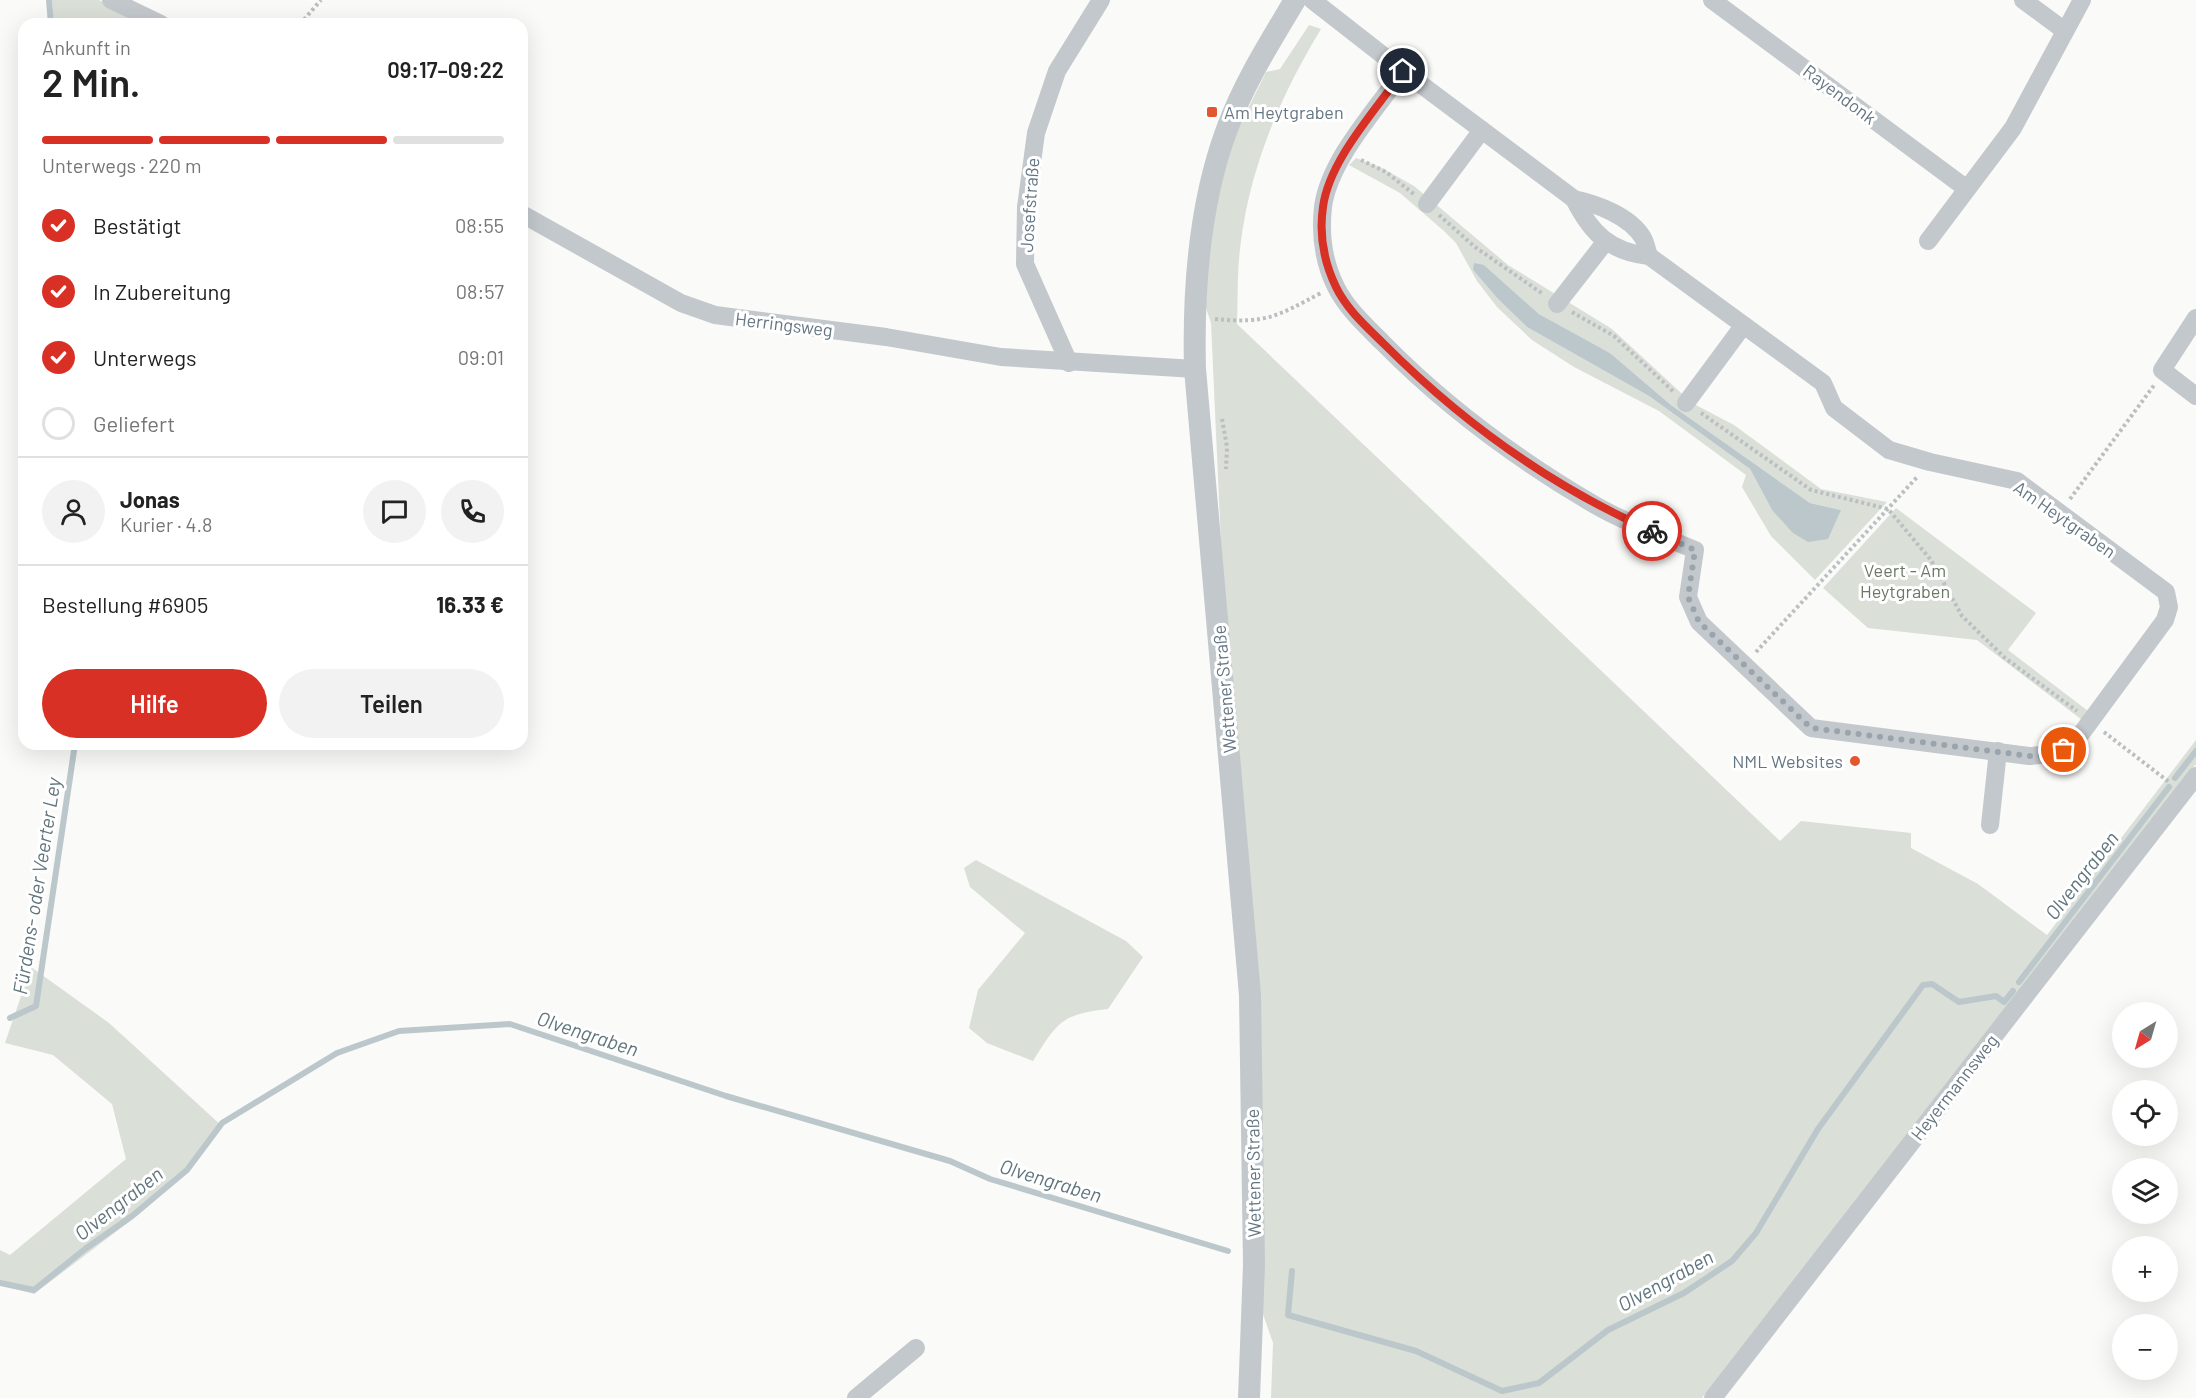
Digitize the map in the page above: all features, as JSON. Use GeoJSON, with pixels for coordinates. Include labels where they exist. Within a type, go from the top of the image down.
{"type":"FeatureCollection","features":[{"type":"Feature","properties":{"kind":"street"},"geometry":{"type":"LineString","coordinates":[[111,0],[149,18]]}},
{"type":"Feature","properties":{"kind":"street","name":"Josefstraße"},"geometry":{"type":"LineString","coordinates":[[1069,363],[1025,264],[1026,207],[1036,133],[1057,71],[1101,0]]}},
{"type":"Feature","properties":{"kind":"street","name":"Wettener Straße"},"geometry":{"type":"LineString","coordinates":[[1249,1398],[1254,1264],[1250,995],[1195,369],[1204,317],[1209,192],[1227,129],[1259,59],[1295,0]]}},
{"type":"Feature","properties":{"kind":"street","name":"Am Heytgraben"},"geometry":{"type":"LineString","coordinates":[[1312,0],[1574,199],[1591,202],[1616,214],[1643,237],[1649,256]]}},
{"type":"Feature","properties":{"kind":"street","name":"Rayendonk"},"geometry":{"type":"LineString","coordinates":[[1713,0],[1967,189]]}},
{"type":"Feature","properties":{"kind":"street"},"geometry":{"type":"LineString","coordinates":[[2023,0],[2065,31]]}},
{"type":"Feature","properties":{"kind":"street"},"geometry":{"type":"LineString","coordinates":[[1928,241],[2013,128],[2082,0]]}},
{"type":"Feature","properties":{"kind":"street","name":"Am Heytgraben"},"geometry":{"type":"LineString","coordinates":[[1403,71],[1343,157],[1330,181],[1323,205],[1321,233],[1336,287],[1355,315],[1408,368],[1473,423],[1597,507],[1695,550],[1688,597],[1699,622],[1811,728],[2029,756],[2048,755],[2064,750],[2075,742],[2165,620],[2169,607],[2166,592],[2017,481],[1930,462],[1889,450],[1834,408],[1823,383],[1649,256],[1628,254],[1606,241],[1586,224],[1574,199]]}},
{"type":"Feature","properties":{"kind":"street"},"geometry":{"type":"LineString","coordinates":[[1427,204],[1482,130]]}},
{"type":"Feature","properties":{"kind":"street","name":"Herringsweg"},"geometry":{"type":"LineString","coordinates":[[528,217],[681,303],[714,315],[886,338],[1001,357],[1069,363]]}},
{"type":"Feature","properties":{"kind":"street"},"geometry":{"type":"LineString","coordinates":[[1557,304],[1606,241]]}},
{"type":"Feature","properties":{"kind":"street"},"geometry":{"type":"LineString","coordinates":[[2196,318],[2162,370],[2196,396]]}},
{"type":"Feature","properties":{"kind":"street"},"geometry":{"type":"LineString","coordinates":[[1686,403],[1743,326]]}},
{"type":"Feature","properties":{"kind":"street"},"geometry":{"type":"LineString","coordinates":[[1069,363],[1195,369]]}},
{"type":"Feature","properties":{"kind":"street"},"geometry":{"type":"LineString","coordinates":[[1990,825],[1998,751]]}},
{"type":"Feature","properties":{"kind":"street","name":"Heyermannsweg"},"geometry":{"type":"LineString","coordinates":[[1713,1398],[2196,776]]}},
{"type":"Feature","properties":{"kind":"street"},"geometry":{"type":"LineString","coordinates":[[856,1398],[916,1348]]}},
{"type":"Feature","properties":{"kind":"path"},"geometry":{"type":"LineString","coordinates":[[305,18],[321,0]]}},
{"type":"Feature","properties":{"kind":"path"},"geometry":{"type":"LineString","coordinates":[[1343,157],[1356,158],[1386,172],[1427,204],[1475,247],[1557,304],[1614,336],[1686,403],[1744,441],[1811,490],[1888,509],[1931,560],[1962,616],[2005,658],[2183,792]]}},
{"type":"Feature","properties":{"kind":"path"},"geometry":{"type":"LineString","coordinates":[[1204,317],[1242,322],[1272,318],[1336,287]]}},
{"type":"Feature","properties":{"kind":"path"},"geometry":{"type":"LineString","coordinates":[[1204,317],[1215,309]]}},
{"type":"Feature","properties":{"kind":"path"},"geometry":{"type":"LineString","coordinates":[[1204,317],[1215,328]]}},
{"type":"Feature","properties":{"kind":"path"},"geometry":{"type":"LineString","coordinates":[[2060,512],[2157,381],[2162,370]]}},
{"type":"Feature","properties":{"kind":"path"},"geometry":{"type":"LineString","coordinates":[[1222,416],[1227,447],[1226,474]]}},
{"type":"Feature","properties":{"kind":"path"},"geometry":{"type":"LineString","coordinates":[[1743,664],[1930,462]]}},
{"type":"Feature","properties":{"kind":"green space"},"geometry":{"type":"Polygon","coordinates":[[[52,0],[99,0],[136,18],[54,18],[52,0]]]}},
{"type":"Feature","properties":{"kind":"green space"},"geometry":{"type":"Polygon","coordinates":[[[1309,25],[1321,29],[1281,105],[1260,157],[1252,185],[1240,251],[1237,324],[1780,841],[1801,821],[1911,833],[1911,848],[1978,884],[2047,935],[2196,740],[2196,764],[1702,1398],[1271,1398],[1273,1343],[1246,1265],[1243,1028],[1211,323],[1202,296],[1217,198],[1236,133],[1266,72],[1280,69],[1309,25]]]}},
{"type":"Feature","properties":{"kind":"green space"},"geometry":{"type":"Polygon","coordinates":[[[1356,158],[1382,168],[1414,186],[1508,265],[1612,329],[1692,403],[1734,425],[1821,489],[1887,502],[1815,580],[1771,536],[1742,487],[1746,475],[1659,411],[1574,367],[1532,340],[1497,307],[1477,281],[1456,243],[1444,231],[1400,193],[1349,165],[1356,158]],[[1484,265],[1473,270],[1527,327],[1649,396],[1750,469],[1772,510],[1841,510],[1810,503],[1671,405],[1610,353],[1539,314],[1484,265]]]}},
{"type":"Feature","properties":{"kind":"green space","name":"Veert - Am Heytgraben"},"geometry":{"type":"Polygon","coordinates":[[[1896,508],[2036,613],[2008,650],[2088,711],[2082,720],[1977,640],[1868,628],[1823,588],[1896,508]]]}},
{"type":"Feature","properties":{"kind":"green space"},"geometry":{"type":"Polygon","coordinates":[[[976,860],[1126,941],[1143,957],[1108,1009],[1080,1014],[1062,1023],[1048,1038],[1033,1061],[987,1043],[969,1028],[978,990],[1025,933],[970,887],[964,868],[976,860]]]}},
{"type":"Feature","properties":{"kind":"green space"},"geometry":{"type":"Polygon","coordinates":[[[31,967],[109,1023],[223,1127],[190,1170],[138,1215],[34,1294],[0,1285],[0,1250],[10,1255],[126,1159],[112,1104],[53,1055],[5,1043],[31,967]]]}},
{"type":"Feature","properties":{"kind":"shaded area"},"geometry":{"type":"Polygon","coordinates":[[[1474,263],[1484,265],[1539,314],[1610,353],[1671,405],[1810,503],[1841,510],[1828,539],[1808,542],[1793,533],[1772,510],[1750,469],[1649,396],[1527,327],[1473,270],[1474,263]]]}},
{"type":"Feature","properties":{"kind":"waterway","name":"Fürdens- oder Veerter Ley"},"geometry":{"type":"LineString","coordinates":[[49,0],[50,18]]}},
{"type":"Feature","properties":{"kind":"waterway","name":"Fürdens- oder Veerter Ley"},"geometry":{"type":"LineString","coordinates":[[10,1018],[36,1006],[74,750]]}},
{"type":"Feature","properties":{"kind":"waterway","name":"Olvengraben"},"geometry":{"type":"LineString","coordinates":[[2175,778],[2196,751]]}},
{"type":"Feature","properties":{"kind":"waterway","name":"Olvengraben"},"geometry":{"type":"LineString","coordinates":[[2019,982],[2169,787]]}},
{"type":"Feature","properties":{"kind":"waterway","name":"Olvengraben"},"geometry":{"type":"LineString","coordinates":[[1292,1271],[1288,1315],[1416,1351],[1502,1391],[1539,1383],[1608,1330],[1684,1293],[1732,1261],[1756,1233],[1818,1129],[1923,985],[1932,984],[1959,1002],[1996,996],[2004,1002],[2013,991]]}},
{"type":"Feature","properties":{"kind":"waterway","name":"Olvengraben"},"geometry":{"type":"LineString","coordinates":[[0,1283],[34,1290],[85,1249],[132,1216],[187,1170],[222,1123],[337,1053],[399,1031],[510,1024],[726,1096],[950,1161],[990,1179],[1228,1251]]}},
{"type":"Feature","properties":{"kind":"way so far"},"geometry":{"type":"LineString","coordinates":[[1652,531],[1695,550],[1688,597],[1699,622],[1811,728],[2029,756],[2048,755],[2064,750]]}},
{"type":"Feature","properties":{"kind":"place","name":"Am Heytgraben"},"geometry":{"type":"Point","coordinates":[1212,112]}},
{"type":"Feature","properties":{"kind":"place","name":"NML Websites"},"geometry":{"type":"Point","coordinates":[1855,761]}},
{"type":"Feature","properties":{"kind":"route"},"geometry":{"type":"LineString","coordinates":[[1403,71],[1343,157],[1330,181],[1323,205],[1321,233],[1326,260],[1336,287],[1355,315],[1408,368],[1473,423],[1597,507],[1652,531]]}}]}
